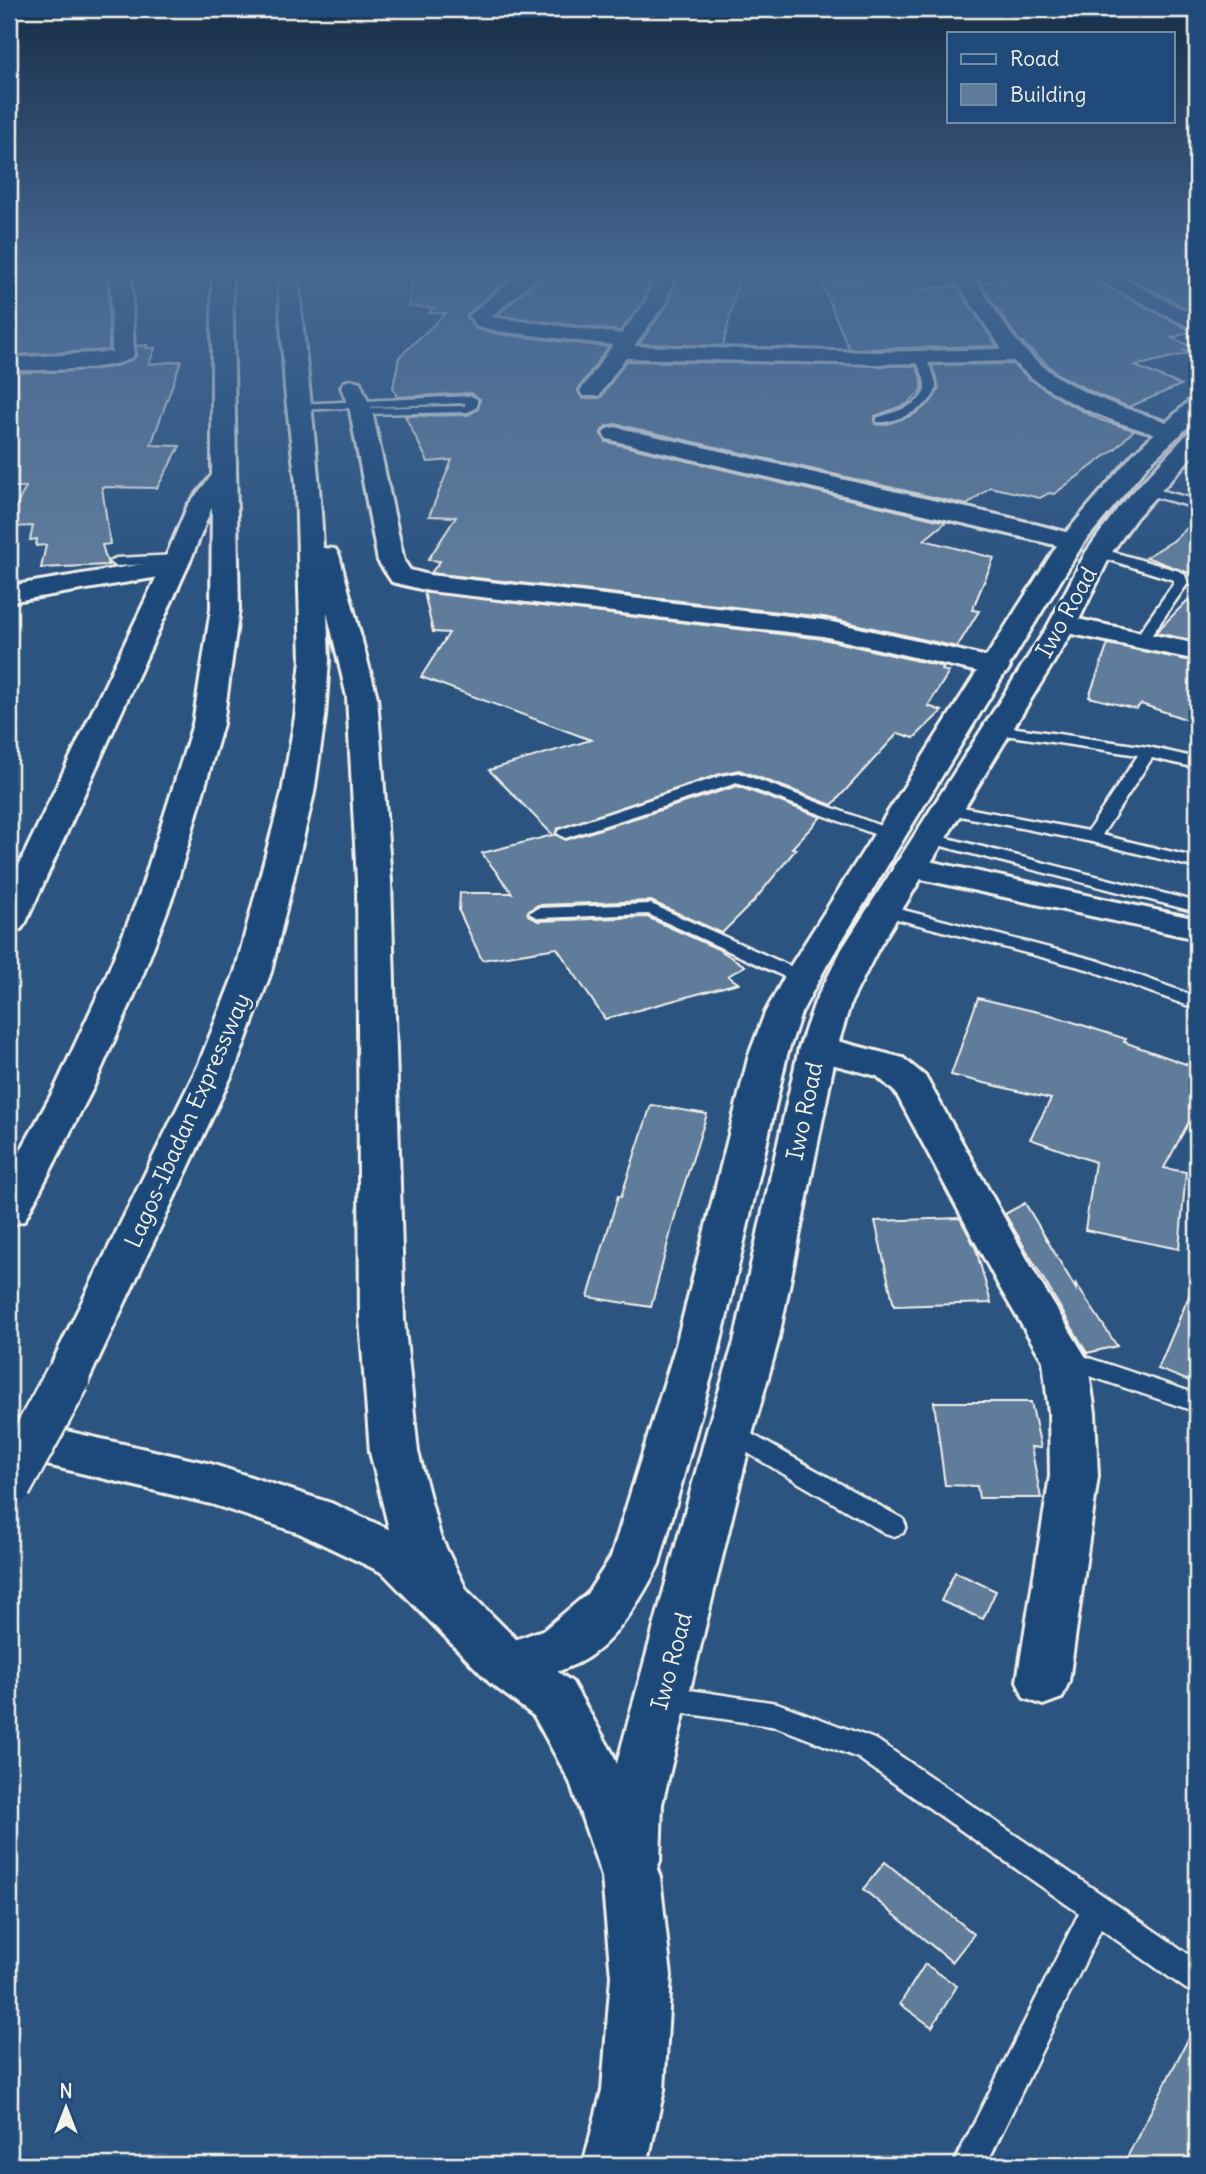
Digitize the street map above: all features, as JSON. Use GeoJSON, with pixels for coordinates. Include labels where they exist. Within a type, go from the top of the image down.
{"type":"FeatureCollection","features":[{"type":"Feature","properties":{"kind":"main road"},"geometry":{"type":"LineString","coordinates":[[9,1210],[74,1088],[122,982],[157,893],[208,724],[225,609],[222,375]]}},
{"type":"Feature","properties":{"kind":"main road","name":"Lagos-Ibadan Expressway"},"geometry":{"type":"LineString","coordinates":[[9,1485],[67,1379],[217,1066],[253,972],[299,793],[315,660],[308,484],[296,375]]}},
{"type":"Feature","properties":{"kind":"main road"},"geometry":{"type":"LineString","coordinates":[[591,391],[602,375]]}},
{"type":"Feature","properties":{"kind":"main road"},"geometry":{"type":"LineString","coordinates":[[1042,375],[1074,394],[1189,424]]}},
{"type":"Feature","properties":{"kind":"main road"},"geometry":{"type":"LineString","coordinates":[[357,400],[391,561],[401,576],[429,583],[823,628],[996,667]]}},
{"type":"Feature","properties":{"kind":"main road","name":"Iwo Road"},"geometry":{"type":"LineString","coordinates":[[631,1877],[636,1824],[634,1804],[730,1431],[756,1342],[818,1048],[833,1002],[884,910],[1063,624],[1085,546],[1127,513],[1148,491],[1189,424]]}},
{"type":"Feature","properties":{"kind":"main road","name":"Iwo Road"},"geometry":{"type":"LineString","coordinates":[[508,1667],[563,1645],[606,1610],[634,1564],[698,1345],[768,1055],[783,1013],[802,978],[888,834],[996,667],[1085,546],[1141,459],[1189,424]]}},
{"type":"Feature","properties":{"kind":"main road"},"geometry":{"type":"LineString","coordinates":[[615,434],[816,482],[869,491],[1085,546]]}},
{"type":"Feature","properties":{"kind":"main road"},"geometry":{"type":"LineString","coordinates":[[9,922],[176,563],[200,505],[222,478]]}},
{"type":"Feature","properties":{"kind":"main road"},"geometry":{"type":"LineString","coordinates":[[308,484],[362,697],[374,881],[382,1320],[394,1452],[416,1537],[449,1605]]}},
{"type":"Feature","properties":{"kind":"main road"},"geometry":{"type":"LineString","coordinates":[[9,594],[176,563]]}},
{"type":"Feature","properties":{"kind":"main road"},"geometry":{"type":"LineString","coordinates":[[1063,624],[1197,652]]}},
{"type":"Feature","properties":{"kind":"main road"},"geometry":{"type":"LineString","coordinates":[[928,838],[1197,929]]}},
{"type":"Feature","properties":{"kind":"main road"},"geometry":{"type":"LineString","coordinates":[[818,1048],[890,1067],[911,1085],[1021,1288],[1065,1359],[1072,1413],[1074,1476],[1043,1681]]}},
{"type":"Feature","properties":{"kind":"main road"},"geometry":{"type":"LineString","coordinates":[[9,1437],[211,1483],[314,1518],[401,1559],[508,1667],[553,1699],[594,1772],[631,1877],[642,1976],[633,2090],[615,2165]]}},
{"type":"Feature","properties":{"kind":"lane"},"geometry":{"type":"LineString","coordinates":[[881,420],[916,407],[929,395],[931,385],[927,375]]}},
{"type":"Feature","properties":{"kind":"lane"},"geometry":{"type":"LineString","coordinates":[[298,407],[357,400],[471,399],[471,408],[357,400]]}},
{"type":"Feature","properties":{"kind":"lane"},"geometry":{"type":"LineString","coordinates":[[1148,491],[1197,504]]}},
{"type":"Feature","properties":{"kind":"lane"},"geometry":{"type":"LineString","coordinates":[[1085,546],[1174,574],[1180,579],[1181,583],[1141,640]]}},
{"type":"Feature","properties":{"kind":"lane"},"geometry":{"type":"LineString","coordinates":[[116,562],[176,563]]}},
{"type":"Feature","properties":{"kind":"lane"},"geometry":{"type":"LineString","coordinates":[[996,730],[1148,752],[1197,763]]}},
{"type":"Feature","properties":{"kind":"lane"},"geometry":{"type":"LineString","coordinates":[[1092,836],[1148,752]]}},
{"type":"Feature","properties":{"kind":"lane"},"geometry":{"type":"LineString","coordinates":[[565,833],[727,779],[739,778],[888,834]]}},
{"type":"Feature","properties":{"kind":"lane"},"geometry":{"type":"LineString","coordinates":[[928,838],[1092,836],[1197,863]]}},
{"type":"Feature","properties":{"kind":"lane"},"geometry":{"type":"LineString","coordinates":[[928,838],[1197,907]]}},
{"type":"Feature","properties":{"kind":"lane"},"geometry":{"type":"LineString","coordinates":[[538,913],[651,909],[802,978]]}},
{"type":"Feature","properties":{"kind":"lane"},"geometry":{"type":"LineString","coordinates":[[884,910],[1093,965],[1197,1003]]}},
{"type":"Feature","properties":{"kind":"lane"},"geometry":{"type":"LineString","coordinates":[[1065,1359],[1197,1403]]}},
{"type":"Feature","properties":{"kind":"lane"},"geometry":{"type":"LineString","coordinates":[[730,1431],[894,1526]]}},
{"type":"Feature","properties":{"kind":"lane"},"geometry":{"type":"LineString","coordinates":[[662,1698],[777,1715],[867,1749],[1197,1978]]}},
{"type":"Feature","properties":{"kind":"lane"},"geometry":{"type":"LineString","coordinates":[[969,2165],[1096,1909]]}},
{"type":"Feature","properties":{"kind":"building"},"geometry":{"type":"Polygon","coordinates":[[[9,375],[176,375],[151,445],[180,446],[157,488],[102,487],[110,544],[102,545],[108,565],[41,568],[46,545],[36,546],[37,539],[30,540],[33,526],[13,527],[16,517],[10,518],[26,487],[9,487],[9,375]]]}},
{"type":"Feature","properties":{"kind":"building"},"geometry":{"type":"Polygon","coordinates":[[[395,375],[588,375],[578,389],[583,399],[601,397],[616,375],[920,375],[922,390],[907,404],[875,416],[875,424],[884,425],[913,415],[930,403],[939,388],[935,375],[1025,375],[1065,402],[1100,420],[1134,430],[1115,449],[1054,494],[1049,493],[1040,498],[990,487],[967,505],[616,424],[606,426],[601,432],[606,442],[946,522],[924,540],[994,558],[972,610],[979,611],[957,647],[824,617],[431,573],[440,561],[428,560],[456,517],[429,516],[452,460],[428,462],[405,416],[468,415],[478,409],[480,399],[471,393],[397,397],[393,388],[395,375]]]}},
{"type":"Feature","properties":{"kind":"building"},"geometry":{"type":"Polygon","coordinates":[[[1060,375],[1158,375],[1181,385],[1129,407],[1060,375]]]}},
{"type":"Feature","properties":{"kind":"building"},"geometry":{"type":"Polygon","coordinates":[[[1197,519],[1197,576],[1146,557],[1173,541],[1197,519]]]}},
{"type":"Feature","properties":{"kind":"building"},"geometry":{"type":"Polygon","coordinates":[[[1197,591],[1197,641],[1156,633],[1157,631],[1197,591]]]}},
{"type":"Feature","properties":{"kind":"building"},"geometry":{"type":"Polygon","coordinates":[[[424,592],[823,639],[944,667],[942,670],[949,672],[928,706],[942,711],[914,738],[898,733],[832,805],[739,770],[557,829],[556,835],[566,840],[737,786],[821,817],[792,848],[796,849],[754,901],[722,933],[651,901],[538,905],[528,911],[528,915],[538,921],[647,917],[718,949],[745,966],[728,976],[738,983],[605,1019],[557,948],[482,960],[459,911],[460,893],[512,893],[482,853],[553,835],[489,770],[591,740],[421,677],[449,633],[433,632],[424,592]]]}},
{"type":"Feature","properties":{"kind":"building"},"geometry":{"type":"Polygon","coordinates":[[[1108,644],[1197,662],[1197,723],[1141,704],[1136,709],[1089,697],[1108,644]]]}},
{"type":"Feature","properties":{"kind":"building"},"geometry":{"type":"Polygon","coordinates":[[[978,998],[1051,1015],[1126,1039],[1124,1042],[1197,1068],[1197,1107],[1164,1168],[1186,1172],[1179,1249],[1085,1230],[1095,1162],[1030,1139],[1051,1099],[951,1075],[978,998]]]}},
{"type":"Feature","properties":{"kind":"building"},"geometry":{"type":"Polygon","coordinates":[[[651,1105],[707,1114],[679,1201],[651,1307],[588,1297],[618,1196],[621,1197],[651,1105]]]}},
{"type":"Feature","properties":{"kind":"building"},"geometry":{"type":"Polygon","coordinates":[[[1025,1203],[1076,1289],[1076,1284],[1117,1346],[1087,1353],[1005,1214],[1025,1203]]]}},
{"type":"Feature","properties":{"kind":"building"},"geometry":{"type":"Polygon","coordinates":[[[960,1218],[976,1249],[991,1303],[894,1306],[875,1221],[960,1218]]]}},
{"type":"Feature","properties":{"kind":"building"},"geometry":{"type":"Polygon","coordinates":[[[1197,1277],[1197,1384],[1158,1369],[1197,1277]]]}},
{"type":"Feature","properties":{"kind":"building"},"geometry":{"type":"Polygon","coordinates":[[[934,1402],[1031,1402],[1041,1448],[1031,1447],[1041,1498],[979,1498],[977,1486],[945,1485],[934,1402]]]}},
{"type":"Feature","properties":{"kind":"building"},"geometry":{"type":"Polygon","coordinates":[[[955,1572],[996,1591],[983,1619],[941,1601],[955,1572]]]}},
{"type":"Feature","properties":{"kind":"building"},"geometry":{"type":"Polygon","coordinates":[[[885,1862],[974,1934],[952,1962],[863,1889],[885,1862]]]}},
{"type":"Feature","properties":{"kind":"building"},"geometry":{"type":"Polygon","coordinates":[[[925,1964],[957,1986],[932,2027],[900,2004],[925,1964]]]}},
{"type":"Feature","properties":{"kind":"building"},"geometry":{"type":"Polygon","coordinates":[[[1197,2022],[1197,2165],[1123,2165],[1197,2022]]]}}]}
